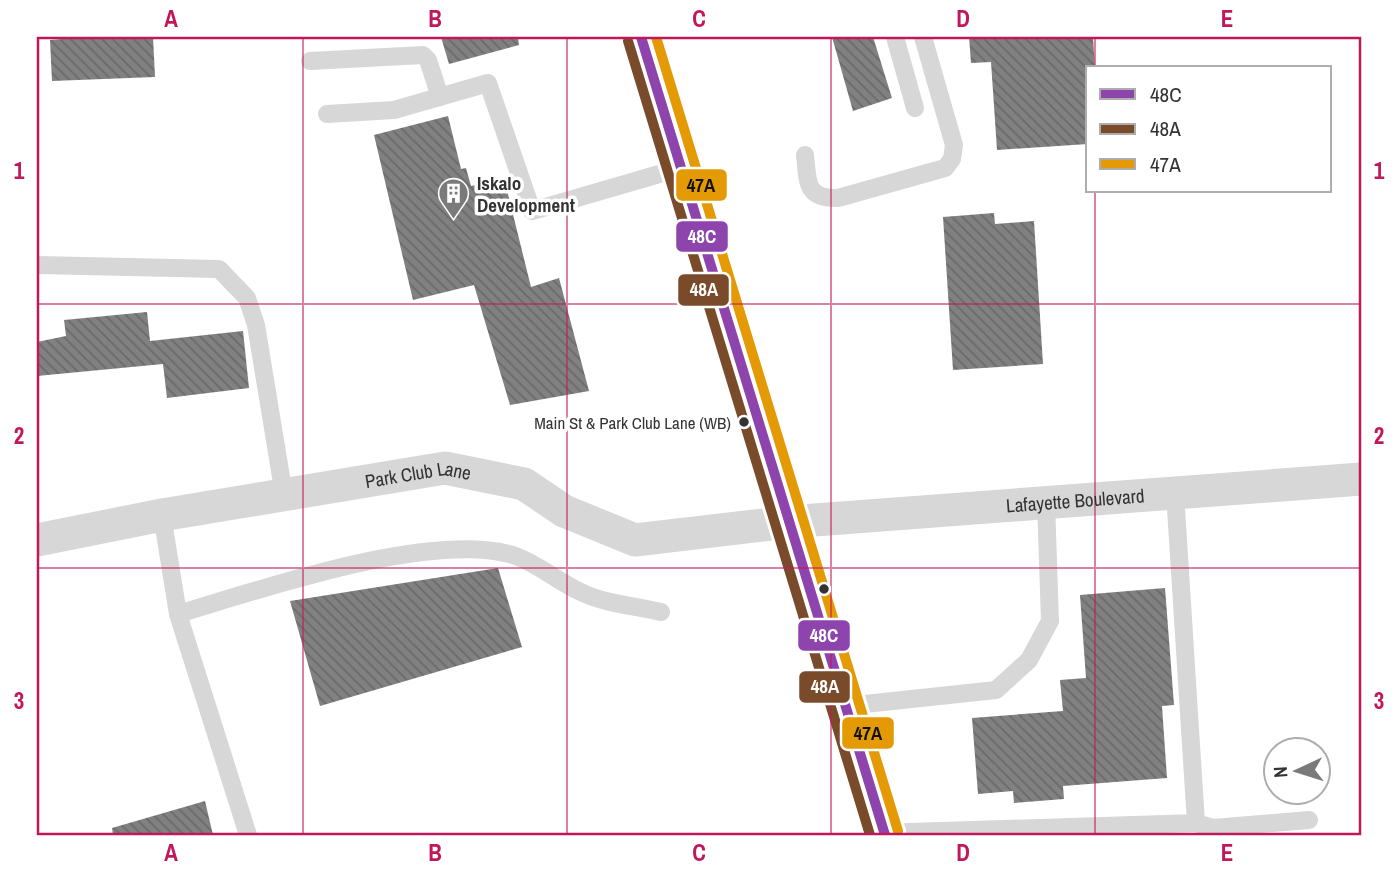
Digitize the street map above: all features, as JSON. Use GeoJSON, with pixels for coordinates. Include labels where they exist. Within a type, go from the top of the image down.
{"type":"FeatureCollection","features":[{"type":"Feature","properties":{"kind":"main road"},"geometry":{"type":"LineString","coordinates":[[641,37],[846,706],[881,834]]}},
{"type":"Feature","properties":{"kind":"street","name":"Park Club Lane"},"geometry":{"type":"LineString","coordinates":[[37,540],[162,515],[445,468],[523,484],[564,511],[635,540],[788,522]]}},
{"type":"Feature","properties":{"kind":"street","name":"Lafayette Boulevard"},"geometry":{"type":"LineString","coordinates":[[788,522],[1361,479]]}},
{"type":"Feature","properties":{"kind":"lane"},"geometry":{"type":"LineString","coordinates":[[895,37],[915,108]]}},
{"type":"Feature","properties":{"kind":"lane"},"geometry":{"type":"LineString","coordinates":[[805,155],[808,184],[813,193],[823,198],[838,198],[945,168],[952,159],[954,145],[923,37]]}},
{"type":"Feature","properties":{"kind":"lane"},"geometry":{"type":"LineString","coordinates":[[310,61],[423,55],[428,60],[440,97]]}},
{"type":"Feature","properties":{"kind":"lane"},"geometry":{"type":"LineString","coordinates":[[327,114],[394,110],[488,83],[532,211],[680,168]]}},
{"type":"Feature","properties":{"kind":"lane"},"geometry":{"type":"LineString","coordinates":[[37,265],[219,269],[247,298],[256,325],[284,495]]}},
{"type":"Feature","properties":{"kind":"lane"},"geometry":{"type":"LineString","coordinates":[[1175,493],[1196,823]]}},
{"type":"Feature","properties":{"kind":"lane"},"geometry":{"type":"LineString","coordinates":[[846,706],[996,690],[1029,660],[1050,621],[1046,502]]}},
{"type":"Feature","properties":{"kind":"lane"},"geometry":{"type":"LineString","coordinates":[[162,515],[178,614],[248,835]]}},
{"type":"Feature","properties":{"kind":"lane"},"geometry":{"type":"LineString","coordinates":[[178,614],[386,558],[467,548],[514,556],[586,595],[662,612]]}},
{"type":"Feature","properties":{"kind":"lane"},"geometry":{"type":"LineString","coordinates":[[881,834],[1196,823],[1213,828],[1309,820]]}},
{"type":"Feature","properties":{"kind":"building"},"geometry":{"type":"Polygon","coordinates":[[[153,37],[155,77],[52,81],[50,40],[153,37]]]}},
{"type":"Feature","properties":{"kind":"building"},"geometry":{"type":"Polygon","coordinates":[[[441,37],[518,37],[519,45],[449,64],[441,37]]]}},
{"type":"Feature","properties":{"kind":"building"},"geometry":{"type":"Polygon","coordinates":[[[832,37],[873,37],[892,98],[853,111],[832,37]]]}},
{"type":"Feature","properties":{"kind":"building"},"geometry":{"type":"Polygon","coordinates":[[[969,37],[1093,37],[1095,66],[1086,66],[1086,144],[997,150],[991,62],[971,63],[969,37]]]}},
{"type":"Feature","properties":{"kind":"building","name":"Iskalo Development"},"geometry":{"type":"Polygon","coordinates":[[[448,116],[461,169],[466,168],[471,186],[504,178],[531,287],[559,278],[589,391],[510,405],[474,285],[413,300],[374,135],[448,116]]]}},
{"type":"Feature","properties":{"kind":"building"},"geometry":{"type":"Polygon","coordinates":[[[994,213],[995,224],[1034,221],[1043,364],[953,370],[943,217],[994,213]]]}},
{"type":"Feature","properties":{"kind":"building"},"geometry":{"type":"Polygon","coordinates":[[[147,312],[150,341],[243,331],[249,388],[167,398],[163,364],[37,376],[37,342],[66,336],[64,320],[147,312]]]}},
{"type":"Feature","properties":{"kind":"building"},"geometry":{"type":"Polygon","coordinates":[[[498,568],[522,647],[320,706],[290,601],[498,568]]]}},
{"type":"Feature","properties":{"kind":"building"},"geometry":{"type":"Polygon","coordinates":[[[1165,588],[1174,705],[1162,706],[1167,778],[1063,786],[1064,799],[1014,803],[1013,791],[978,794],[972,718],[1063,711],[1060,680],[1086,678],[1080,595],[1165,588]]]}},
{"type":"Feature","properties":{"kind":"building"},"geometry":{"type":"Polygon","coordinates":[[[205,801],[213,835],[113,835],[112,828],[205,801]]]}},
{"type":"Feature","properties":{"kind":"transit line","name":"48C"},"geometry":{"type":"LineString","coordinates":[[641,37],[885,835]]}},
{"type":"Feature","properties":{"kind":"transit line","name":"47A"},"geometry":{"type":"LineString","coordinates":[[656,37],[898,831]]}},
{"type":"Feature","properties":{"kind":"transit line","name":"48A"},"geometry":{"type":"LineString","coordinates":[[628,41],[870,835]]}},
{"type":"Feature","properties":{"kind":"place","name":"Iskalo Development"},"geometry":{"type":"Point","coordinates":[454,221]}},
{"type":"Feature","properties":{"kind":"place","name":"Main St & Park Club Lane (WB)"},"geometry":{"type":"Point","coordinates":[744,422]}}]}
